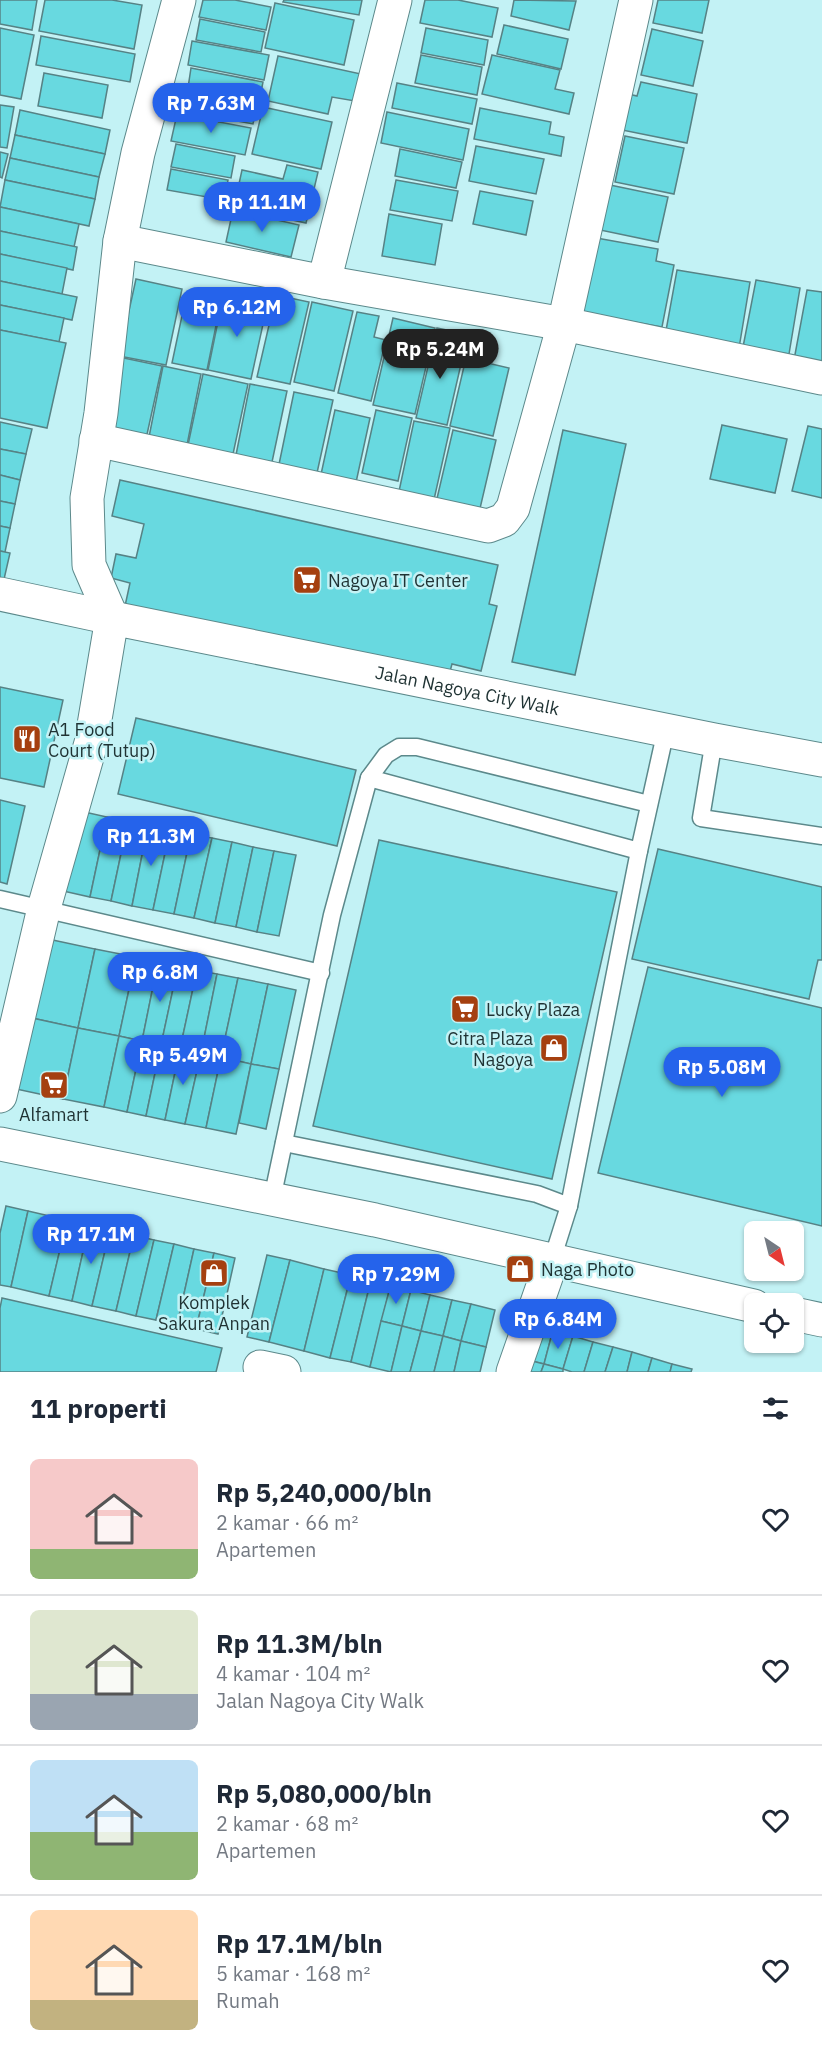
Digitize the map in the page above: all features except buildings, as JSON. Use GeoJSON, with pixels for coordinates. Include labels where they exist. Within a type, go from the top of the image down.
{"type":"FeatureCollection","features":[{"type":"Feature","properties":{"kind":"street"},"geometry":{"type":"LineString","coordinates":[[1,1091],[44,908],[91,743],[112,618],[88,565],[87,498],[101,413],[120,242],[138,153],[179,0]]}},
{"type":"Feature","properties":{"kind":"street"},"geometry":{"type":"LineString","coordinates":[[324,282],[395,0]]}},
{"type":"Feature","properties":{"kind":"street"},"geometry":{"type":"LineString","coordinates":[[96,440],[488,526],[504,520],[513,508],[564,324],[636,0]]}},
{"type":"Feature","properties":{"kind":"street"},"geometry":{"type":"LineString","coordinates":[[120,242],[324,282],[564,324],[822,378]]}},
{"type":"Feature","properties":{"kind":"street","name":"Jalan Nagoya City Walk"},"geometry":{"type":"LineString","coordinates":[[0,594],[714,740],[822,759]]}},
{"type":"Feature","properties":{"kind":"street"},"geometry":{"type":"LineString","coordinates":[[0,1144],[375,1220],[744,1304]]}},
{"type":"Feature","properties":{"kind":"street"},"geometry":{"type":"LineString","coordinates":[[513,1372],[552,1260]]}},
{"type":"Feature","properties":{"kind":"street"},"geometry":{"type":"LineString","coordinates":[[804,1316],[822,1320]]}},
{"type":"Feature","properties":{"kind":"lane"},"geometry":{"type":"LineString","coordinates":[[552,1260],[569,1206],[639,851],[666,730]]}},
{"type":"Feature","properties":{"kind":"lane"},"geometry":{"type":"LineString","coordinates":[[714,740],[701,818],[822,836]]}},
{"type":"Feature","properties":{"kind":"lane"},"geometry":{"type":"LineString","coordinates":[[272,1199],[333,915],[369,778],[386,755],[399,747],[417,747],[649,804]]}},
{"type":"Feature","properties":{"kind":"lane"},"geometry":{"type":"LineString","coordinates":[[369,778],[639,851]]}},
{"type":"Feature","properties":{"kind":"lane"},"geometry":{"type":"LineString","coordinates":[[0,899],[321,973]]}},
{"type":"Feature","properties":{"kind":"lane"},"geometry":{"type":"LineString","coordinates":[[284,1143],[537,1194],[569,1206]]}},
{"type":"Feature","properties":{"kind":"place","name":"Nagoya IT Center"},"geometry":{"type":"Point","coordinates":[307,580]}},
{"type":"Feature","properties":{"kind":"place","name":"A1 Food Court (Tutup)"},"geometry":{"type":"Point","coordinates":[27,739]}},
{"type":"Feature","properties":{"kind":"place","name":"Lucky Plaza"},"geometry":{"type":"Point","coordinates":[465,1009]}},
{"type":"Feature","properties":{"kind":"place","name":"Citra Plaza Nagoya"},"geometry":{"type":"Point","coordinates":[554,1048]}},
{"type":"Feature","properties":{"kind":"place","name":"Alfamart"},"geometry":{"type":"Point","coordinates":[54,1085]}},
{"type":"Feature","properties":{"kind":"place","name":"Naga Photo"},"geometry":{"type":"Point","coordinates":[520,1269]}},
{"type":"Feature","properties":{"kind":"place","name":"Komplek Sakura Anpan"},"geometry":{"type":"Point","coordinates":[214,1273]}}]}
